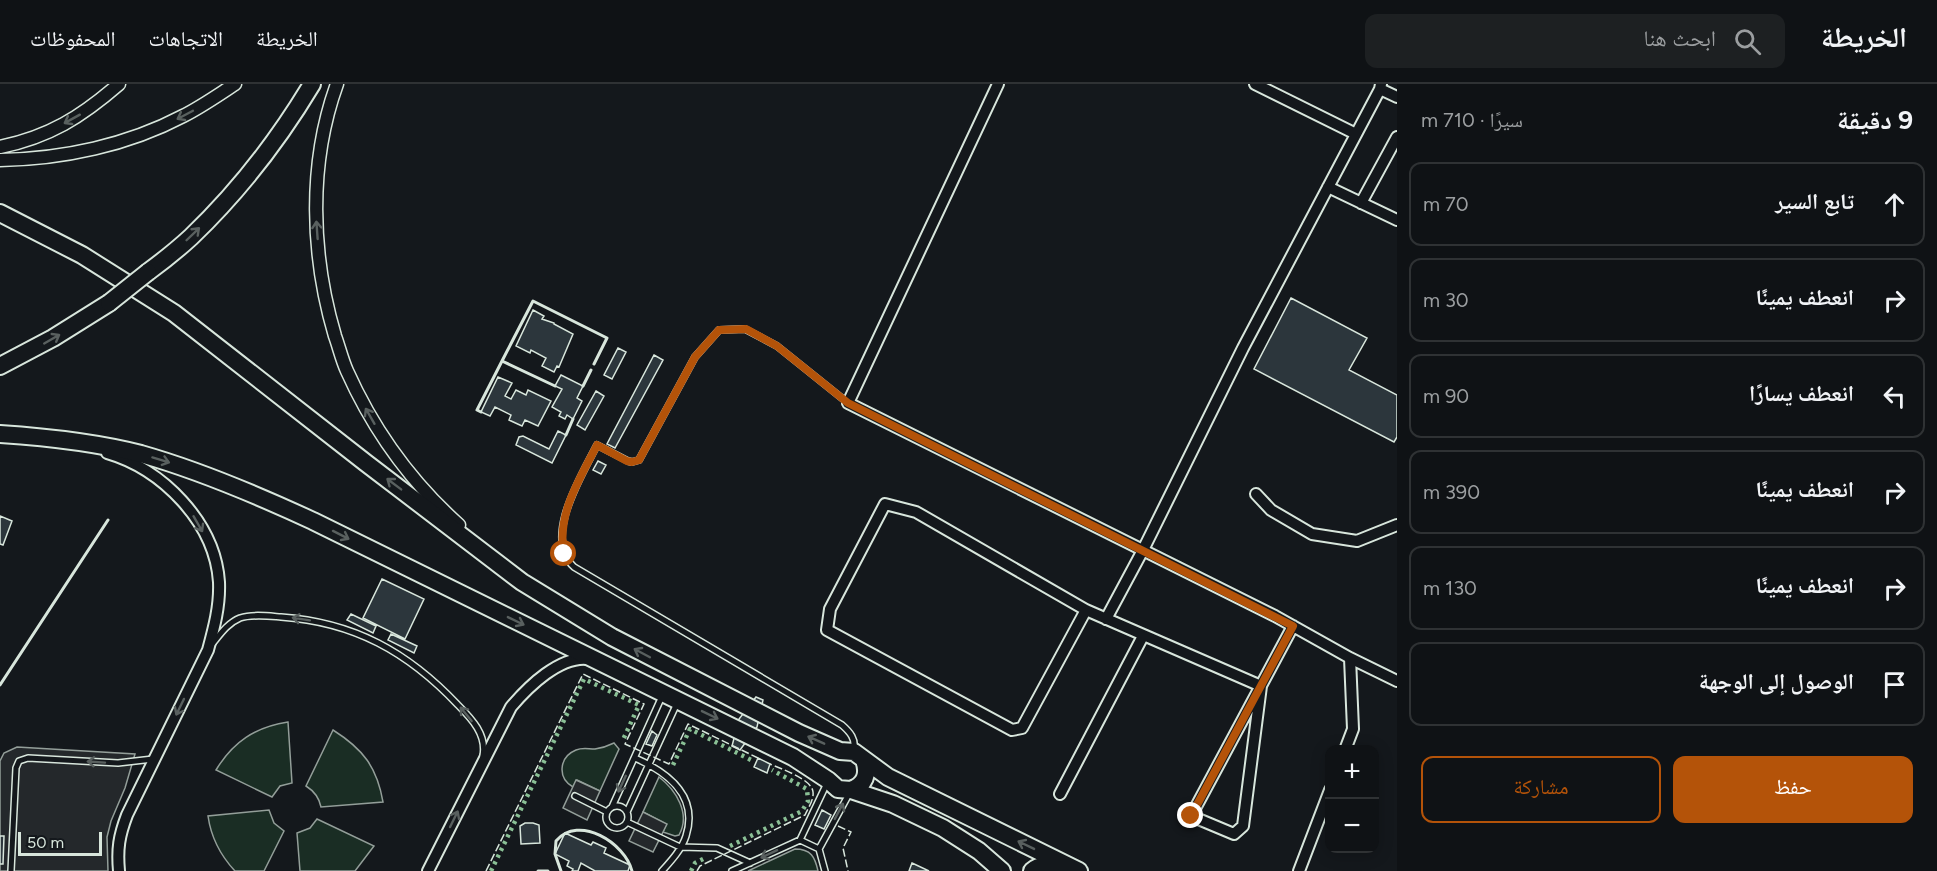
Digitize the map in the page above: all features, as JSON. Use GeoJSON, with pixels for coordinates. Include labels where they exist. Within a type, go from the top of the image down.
{"type":"FeatureCollection","features":[{"type":"Feature","properties":{"kind":"main road"},"geometry":{"type":"LineString","coordinates":[[0,366],[53,338],[109,303],[191,237],[245,179],[292,118],[312,84]]}},
{"type":"Feature","properties":{"kind":"main road"},"geometry":{"type":"LineString","coordinates":[[0,213],[82,255],[174,313],[522,582],[612,637],[799,733],[852,754],[888,777],[1078,871]]}},
{"type":"Feature","properties":{"kind":"main road"},"geometry":{"type":"LineString","coordinates":[[0,434],[63,440],[139,454],[191,469],[241,488],[313,520],[793,756],[838,789],[851,790],[893,804],[943,828],[979,850],[1002,871]]}},
{"type":"Feature","properties":{"kind":"main road"},"geometry":{"type":"LineString","coordinates":[[828,780],[826,773],[829,760],[852,754]]}},
{"type":"Feature","properties":{"kind":"main road"},"geometry":{"type":"LineString","coordinates":[[851,790],[862,784],[867,772],[852,754]]}},
{"type":"Feature","properties":{"kind":"main road"},"geometry":{"type":"LineString","coordinates":[[1032,871],[1044,865],[1078,871]]}},
{"type":"Feature","properties":{"kind":"street"},"geometry":{"type":"LineString","coordinates":[[0,147],[47,134],[84,113],[118,84]]}},
{"type":"Feature","properties":{"kind":"street"},"geometry":{"type":"LineString","coordinates":[[0,159],[56,156],[125,140],[183,116],[234,84]]}},
{"type":"Feature","properties":{"kind":"street"},"geometry":{"type":"LineString","coordinates":[[337,84],[318,169],[316,225],[320,270],[331,321],[346,369],[370,417],[399,461],[434,502],[522,582]]}},
{"type":"Feature","properties":{"kind":"street"},"geometry":{"type":"LineString","coordinates":[[998,84],[848,403],[1143,550],[1397,681]]}},
{"type":"Feature","properties":{"kind":"street"},"geometry":{"type":"LineString","coordinates":[[1255,84],[1356,134]]}},
{"type":"Feature","properties":{"kind":"street"},"geometry":{"type":"LineString","coordinates":[[1106,619],[1380,86],[1397,97]]}},
{"type":"Feature","properties":{"kind":"street"},"geometry":{"type":"LineString","coordinates":[[1361,203],[1397,137]]}},
{"type":"Feature","properties":{"kind":"street"},"geometry":{"type":"LineString","coordinates":[[1328,187],[1397,220]]}},
{"type":"Feature","properties":{"kind":"street"},"geometry":{"type":"LineString","coordinates":[[63,440],[116,456],[140,467],[181,500],[196,519],[208,542],[219,580],[216,623],[208,650],[127,815],[119,835],[119,871]]}},
{"type":"Feature","properties":{"kind":"street"},"geometry":{"type":"LineString","coordinates":[[1256,494],[1271,510],[1312,534],[1357,541],[1397,525]]}},
{"type":"Feature","properties":{"kind":"street"},"geometry":{"type":"LineString","coordinates":[[1086,610],[1022,728],[1012,730],[827,630],[830,609],[885,504],[916,512],[1086,610],[1261,686]]}},
{"type":"Feature","properties":{"kind":"street"},"geometry":{"type":"LineString","coordinates":[[1261,686],[1243,826],[1234,834],[1191,816],[1293,626]]}},
{"type":"Feature","properties":{"kind":"street"},"geometry":{"type":"LineString","coordinates":[[1060,794],[1143,636]]}},
{"type":"Feature","properties":{"kind":"street"},"geometry":{"type":"LineString","coordinates":[[428,871],[502,723],[524,691],[553,669],[570,661],[583,658],[600,661]]}},
{"type":"Feature","properties":{"kind":"street"},"geometry":{"type":"LineString","coordinates":[[1347,745],[1353,729],[1350,658]]}},
{"type":"Feature","properties":{"kind":"street"},"geometry":{"type":"LineString","coordinates":[[1299,871],[1326,799]]}},
{"type":"Feature","properties":{"kind":"lane"},"geometry":{"type":"LineString","coordinates":[[848,403],[777,346],[746,329],[719,330],[695,357],[639,460],[627,461],[597,445],[566,512],[562,543],[564,554],[574,567],[842,725],[850,731],[854,738],[852,754]]}},
{"type":"Feature","properties":{"kind":"lane"},"geometry":{"type":"LineString","coordinates":[[208,650],[224,629],[240,618],[249,616],[299,618],[360,633],[414,664],[464,711],[482,734],[484,750],[480,766]]}},
{"type":"Feature","properties":{"kind":"lane"},"geometry":{"type":"LineString","coordinates":[[663,692],[635,758],[609,809],[607,822],[613,828],[620,828],[627,822],[627,812],[679,700]]}},
{"type":"Feature","properties":{"kind":"lane"},"geometry":{"type":"LineString","coordinates":[[11,871],[16,768],[19,761],[28,758],[118,763],[155,759]]}},
{"type":"Feature","properties":{"kind":"lane"},"geometry":{"type":"LineString","coordinates":[[635,758],[649,764],[673,781],[685,800],[688,812],[686,836],[662,871]]}},
{"type":"Feature","properties":{"kind":"lane"},"geometry":{"type":"LineString","coordinates":[[732,871],[800,840],[828,780]]}},
{"type":"Feature","properties":{"kind":"lane"},"geometry":{"type":"LineString","coordinates":[[825,871],[819,849],[851,790]]}},
{"type":"Feature","properties":{"kind":"lane"},"geometry":{"type":"LineString","coordinates":[[575,796],[609,809],[621,807],[627,812]]}},
{"type":"Feature","properties":{"kind":"lane"},"geometry":{"type":"LineString","coordinates":[[627,822],[680,847],[717,848],[750,863]]}},
{"type":"Feature","properties":{"kind":"lane"},"geometry":{"type":"LineString","coordinates":[[800,840],[819,849]]}},
{"type":"Feature","properties":{"kind":"green space"},"geometry":{"type":"Polygon","coordinates":[[[288,722],[292,783],[280,786],[272,797],[216,770],[230,751],[246,737],[276,724],[288,722]]]}},
{"type":"Feature","properties":{"kind":"green space"},"geometry":{"type":"Polygon","coordinates":[[[333,730],[353,744],[367,760],[377,779],[383,802],[321,807],[316,795],[306,786],[333,730]]]}},
{"type":"Feature","properties":{"kind":"green space"},"geometry":{"type":"Polygon","coordinates":[[[614,743],[619,749],[600,791],[577,780],[573,787],[564,778],[563,762],[570,753],[583,748],[598,749],[614,743]]]}},
{"type":"Feature","properties":{"kind":"green space"},"geometry":{"type":"Polygon","coordinates":[[[659,777],[680,803],[683,819],[679,835],[663,832],[666,824],[643,812],[659,777]]]}},
{"type":"Feature","properties":{"kind":"green space"},"geometry":{"type":"Polygon","coordinates":[[[269,810],[274,823],[284,831],[264,871],[235,871],[217,845],[208,816],[269,810]]]}},
{"type":"Feature","properties":{"kind":"green space"},"geometry":{"type":"Polygon","coordinates":[[[317,819],[374,846],[355,871],[300,871],[297,833],[310,828],[317,819]]]}},
{"type":"Feature","properties":{"kind":"green space"},"geometry":{"type":"Polygon","coordinates":[[[795,849],[809,852],[818,871],[748,871],[795,849]]]}},
{"type":"Feature","properties":{"kind":"shaded area"},"geometry":{"type":"Polygon","coordinates":[[[17,747],[135,754],[107,837],[108,871],[0,871],[0,761],[4,753],[17,747]]]}},
{"type":"Feature","properties":{"kind":"shaded area"},"geometry":{"type":"Polygon","coordinates":[[[576,780],[600,791],[587,820],[563,808],[576,780]]]}},
{"type":"Feature","properties":{"kind":"shaded area"},"geometry":{"type":"Polygon","coordinates":[[[643,812],[667,824],[653,852],[629,841],[643,812]]]}},
{"type":"Feature","properties":{"kind":"building"},"geometry":{"type":"Polygon","coordinates":[[[1291,298],[1367,338],[1349,370],[1397,395],[1397,437],[1394,442],[1254,369],[1291,298]]]}},
{"type":"Feature","properties":{"kind":"building"},"geometry":{"type":"Polygon","coordinates":[[[533,310],[544,316],[542,319],[573,334],[559,367],[557,366],[554,372],[542,366],[546,358],[531,350],[530,353],[516,346],[533,310]]]}},
{"type":"Feature","properties":{"kind":"building"},"geometry":{"type":"Polygon","coordinates":[[[618,348],[626,352],[612,379],[604,375],[618,348]]]}},
{"type":"Feature","properties":{"kind":"building"},"geometry":{"type":"Polygon","coordinates":[[[654,355],[663,360],[615,448],[607,444],[654,355]]]}},
{"type":"Feature","properties":{"kind":"building"},"geometry":{"type":"Polygon","coordinates":[[[561,375],[583,386],[577,398],[582,401],[573,419],[567,415],[565,419],[559,416],[561,412],[552,407],[562,389],[555,386],[561,375]]]}},
{"type":"Feature","properties":{"kind":"building"},"geometry":{"type":"Polygon","coordinates":[[[498,377],[512,383],[505,396],[511,399],[516,390],[526,395],[528,390],[551,401],[538,426],[525,420],[522,426],[509,420],[511,415],[495,407],[490,416],[481,412],[498,377]]]}},
{"type":"Feature","properties":{"kind":"building"},"geometry":{"type":"Polygon","coordinates":[[[596,391],[604,396],[585,430],[577,425],[596,391]]]}},
{"type":"Feature","properties":{"kind":"building"},"geometry":{"type":"Polygon","coordinates":[[[558,431],[566,435],[552,463],[516,445],[519,437],[523,436],[549,449],[558,431]]]}},
{"type":"Feature","properties":{"kind":"building"},"geometry":{"type":"Polygon","coordinates":[[[598,461],[606,465],[601,474],[593,470],[598,461]]]}},
{"type":"Feature","properties":{"kind":"building"},"geometry":{"type":"Polygon","coordinates":[[[0,516],[12,521],[3,545],[0,544],[0,516]]]}},
{"type":"Feature","properties":{"kind":"building"},"geometry":{"type":"Polygon","coordinates":[[[382,579],[424,599],[405,639],[363,618],[382,579]]]}},
{"type":"Feature","properties":{"kind":"building"},"geometry":{"type":"Polygon","coordinates":[[[351,614],[376,626],[373,633],[347,620],[351,614]]]}},
{"type":"Feature","properties":{"kind":"building"},"geometry":{"type":"Polygon","coordinates":[[[391,634],[417,646],[414,653],[388,640],[391,634]]]}},
{"type":"Feature","properties":{"kind":"building"},"geometry":{"type":"Polygon","coordinates":[[[756,697],[763,700],[757,727],[740,750],[732,746],[739,719],[756,697]]]}},
{"type":"Feature","properties":{"kind":"building"},"geometry":{"type":"Polygon","coordinates":[[[652,731],[657,735],[652,746],[646,744],[652,731]]]}},
{"type":"Feature","properties":{"kind":"building"},"geometry":{"type":"Polygon","coordinates":[[[758,758],[770,764],[767,773],[754,767],[758,758]]]}},
{"type":"Feature","properties":{"kind":"building"},"geometry":{"type":"Polygon","coordinates":[[[822,810],[831,815],[824,829],[815,825],[822,810]]]}},
{"type":"Feature","properties":{"kind":"building"},"geometry":{"type":"Polygon","coordinates":[[[525,823],[539,825],[540,843],[521,844],[520,826],[525,823]]]}},
{"type":"Feature","properties":{"kind":"building"},"geometry":{"type":"Polygon","coordinates":[[[565,833],[591,845],[593,842],[606,848],[604,853],[630,865],[628,871],[595,871],[581,863],[578,871],[572,871],[573,869],[567,866],[569,861],[555,854],[565,833]]]}},
{"type":"Feature","properties":{"kind":"building"},"geometry":{"type":"Polygon","coordinates":[[[0,836],[4,836],[3,864],[0,864],[0,836]]]}},
{"type":"Feature","properties":{"kind":"building"},"geometry":{"type":"Polygon","coordinates":[[[912,863],[929,871],[909,871],[912,863]]]}},
{"type":"Feature","properties":{"kind":"hedge"},"geometry":{"type":"LineString","coordinates":[[491,871],[584,679],[639,705],[622,742]]}},
{"type":"Feature","properties":{"kind":"hedge"},"geometry":{"type":"LineString","coordinates":[[673,765],[690,729],[753,761]]}},
{"type":"Feature","properties":{"kind":"hedge"},"geometry":{"type":"LineString","coordinates":[[730,846],[802,811],[808,801],[807,789],[772,770]]}},
{"type":"Feature","properties":{"kind":"hedge"},"geometry":{"type":"LineString","coordinates":[[691,871],[695,863],[707,857]]}},
{"type":"Feature","properties":{"kind":"fence"},"geometry":{"type":"LineString","coordinates":[[486,871],[583,674],[644,704],[625,744],[669,764],[688,724],[758,758]]}},
{"type":"Feature","properties":{"kind":"fence"},"geometry":{"type":"LineString","coordinates":[[697,871],[700,866],[805,815],[813,798],[811,787],[795,775],[770,764]]}},
{"type":"Feature","properties":{"kind":"fence"},"geometry":{"type":"LineString","coordinates":[[838,826],[851,832],[843,848],[848,871]]}},
{"type":"Feature","properties":{"kind":"wall"},"geometry":{"type":"LineString","coordinates":[[555,386],[502,361],[533,301],[607,338],[594,364]]}},
{"type":"Feature","properties":{"kind":"wall"},"geometry":{"type":"LineString","coordinates":[[481,412],[477,410],[502,361]]}},
{"type":"Feature","properties":{"kind":"wall"},"geometry":{"type":"LineString","coordinates":[[583,386],[591,370]]}},
{"type":"Feature","properties":{"kind":"wall"},"geometry":{"type":"LineString","coordinates":[[566,435],[573,419]]}},
{"type":"Feature","properties":{"kind":"wall"},"geometry":{"type":"LineString","coordinates":[[0,685],[108,520]]}},
{"type":"Feature","properties":{"kind":"wall"},"geometry":{"type":"LineString","coordinates":[[561,871],[555,854],[556,841],[566,833],[577,830],[600,835],[611,842],[628,861],[632,871]]}},
{"type":"Feature","properties":{"kind":"wall"},"geometry":{"type":"LineString","coordinates":[[538,871],[548,871]]}},
{"type":"Feature","properties":{"kind":"route"},"geometry":{"type":"LineString","coordinates":[[564,554],[562,543],[566,512],[597,445],[627,461],[639,460],[695,357],[719,330],[746,329],[777,346],[848,403],[1293,626],[1191,816]]}}]}
